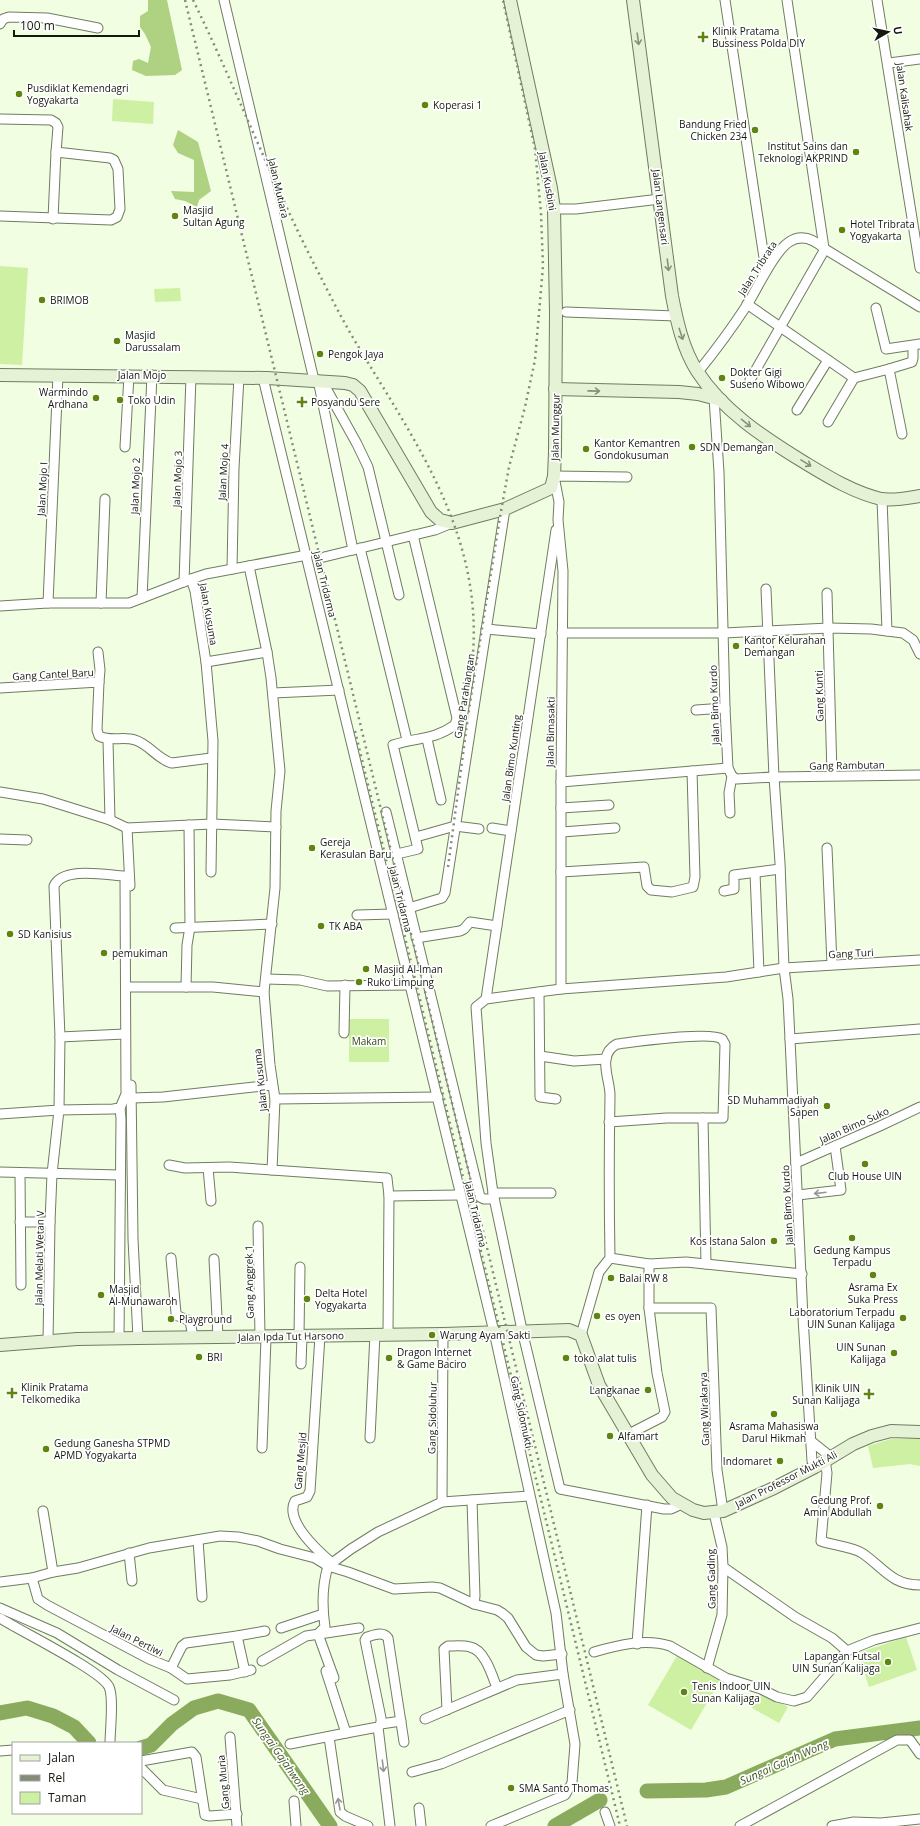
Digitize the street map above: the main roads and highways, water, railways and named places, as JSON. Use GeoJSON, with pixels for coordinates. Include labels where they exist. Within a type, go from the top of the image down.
{"type":"FeatureCollection","features":[{"type":"Feature","properties":{"kind":"main road","name":"Jalan Kusbini"},"geometry":{"type":"LineString","coordinates":[[510,0],[551,188],[554,209],[556,312],[555,389]]}},
{"type":"Feature","properties":{"kind":"main road","name":"Jalan Langensari"},"geometry":{"type":"LineString","coordinates":[[633,0],[676,316],[690,359],[718,400]]}},
{"type":"Feature","properties":{"kind":"main road","name":"Jalan Mojo"},"geometry":{"type":"LineString","coordinates":[[0,374],[240,377],[318,380],[353,385],[360,391],[431,512],[440,520],[452,523],[505,509]]}},
{"type":"Feature","properties":{"kind":"main road","name":"Jalan Munggur"},"geometry":{"type":"LineString","coordinates":[[505,509],[551,488],[554,476],[555,389],[679,392],[698,394],[718,400],[755,430],[828,477],[854,490],[882,499],[920,496]]}},
{"type":"Feature","properties":{"kind":"main road","name":"Jalan Ipda Tut Harsono"},"geometry":{"type":"LineString","coordinates":[[0,1345],[77,1339],[443,1334],[522,1330],[569,1330],[581,1335],[599,1385],[627,1435],[652,1475],[672,1498],[682,1504],[693,1510],[704,1513],[719,1512]]}},
{"type":"Feature","properties":{"kind":"main road","name":"Jalan Professor Mukti Ali"},"geometry":{"type":"LineString","coordinates":[[719,1512],[823,1462],[853,1444],[872,1436],[891,1431],[920,1432]]}},
{"type":"Feature","properties":{"kind":"waterway","name":"Sungai Gajahwong"},"geometry":{"type":"LineString","coordinates":[[142,1748],[151,1745],[172,1724],[194,1708],[218,1701],[249,1710],[330,1826]]}},
{"type":"Feature","properties":{"kind":"waterway","name":"Sungai Gajahwong"},"geometry":{"type":"LineString","coordinates":[[0,1713],[27,1708],[53,1716],[74,1727],[88,1742]]}},
{"type":"Feature","properties":{"kind":"waterway","name":"Sungai Gajah Wong"},"geometry":{"type":"LineString","coordinates":[[647,1791],[706,1790],[726,1787],[835,1739],[920,1728]]}},
{"type":"Feature","properties":{"kind":"waterway","name":"Sungai Gajahwong"},"geometry":{"type":"LineString","coordinates":[[555,1826],[600,1800]]}},
{"type":"Feature","properties":{"kind":"railway"},"geometry":{"type":"LineString","coordinates":[[185,0],[627,1826]]}},
{"type":"Feature","properties":{"kind":"railway"},"geometry":{"type":"LineString","coordinates":[[193,0],[297,230],[313,262],[347,327],[419,448],[438,486],[454,525],[466,566],[473,608],[473,653]]}},
{"type":"Feature","properties":{"kind":"railway"},"geometry":{"type":"LineString","coordinates":[[448,867],[469,709],[501,511],[509,467],[525,407],[535,360],[543,266],[541,213],[535,149],[503,0]]}},
{"type":"Feature","properties":{"kind":"railway"},"geometry":{"type":"LineString","coordinates":[[355,731],[620,1826]]}},
{"type":"Feature","properties":{"kind":"place","name":"Klinik Pratama Bussiness Polda DIY"},"geometry":{"type":"Point","coordinates":[703,37]}},
{"type":"Feature","properties":{"kind":"place","name":"Pusdiklat Kemendagri Yogyakarta"},"geometry":{"type":"Point","coordinates":[19,94]}},
{"type":"Feature","properties":{"kind":"place","name":"Koperasi 1"},"geometry":{"type":"Point","coordinates":[425,105]}},
{"type":"Feature","properties":{"kind":"place","name":"Bandung Fried Chicken 234"},"geometry":{"type":"Point","coordinates":[755,130]}},
{"type":"Feature","properties":{"kind":"place","name":"Institut Sains dan Teknologi AKPRIND"},"geometry":{"type":"Point","coordinates":[856,152]}},
{"type":"Feature","properties":{"kind":"place","name":"Masjid Sultan Agung"},"geometry":{"type":"Point","coordinates":[175,216]}},
{"type":"Feature","properties":{"kind":"place","name":"Hotel Tribrata Yogyakarta"},"geometry":{"type":"Point","coordinates":[842,230]}},
{"type":"Feature","properties":{"kind":"place","name":"BRIMOB"},"geometry":{"type":"Point","coordinates":[42,300]}},
{"type":"Feature","properties":{"kind":"place","name":"Masjid Darussalam"},"geometry":{"type":"Point","coordinates":[117,341]}},
{"type":"Feature","properties":{"kind":"place","name":"Pengok Jaya"},"geometry":{"type":"Point","coordinates":[320,354]}},
{"type":"Feature","properties":{"kind":"place","name":"Dokter Gigi Suseno Wibowo"},"geometry":{"type":"Point","coordinates":[722,378]}},
{"type":"Feature","properties":{"kind":"place","name":"Warmindo Ardhana"},"geometry":{"type":"Point","coordinates":[96,398]}},
{"type":"Feature","properties":{"kind":"place","name":"Toko Udin"},"geometry":{"type":"Point","coordinates":[120,400]}},
{"type":"Feature","properties":{"kind":"place","name":"Posyandu Sere"},"geometry":{"type":"Point","coordinates":[302,402]}},
{"type":"Feature","properties":{"kind":"place","name":"SDN Demangan"},"geometry":{"type":"Point","coordinates":[692,447]}},
{"type":"Feature","properties":{"kind":"place","name":"Kantor Kemantren Gondokusuman"},"geometry":{"type":"Point","coordinates":[586,449]}},
{"type":"Feature","properties":{"kind":"place","name":"Kantor Kelurahan Demangan"},"geometry":{"type":"Point","coordinates":[736,646]}},
{"type":"Feature","properties":{"kind":"place","name":"Gereja Kerasulan Baru"},"geometry":{"type":"Point","coordinates":[312,848]}},
{"type":"Feature","properties":{"kind":"place","name":"TK ABA"},"geometry":{"type":"Point","coordinates":[321,926]}},
{"type":"Feature","properties":{"kind":"place","name":"SD Kanisius"},"geometry":{"type":"Point","coordinates":[10,934]}},
{"type":"Feature","properties":{"kind":"place","name":"pemukiman"},"geometry":{"type":"Point","coordinates":[104,953]}},
{"type":"Feature","properties":{"kind":"place","name":"Masjid Al-Iman"},"geometry":{"type":"Point","coordinates":[366,969]}},
{"type":"Feature","properties":{"kind":"place","name":"Ruko Limpung"},"geometry":{"type":"Point","coordinates":[359,982]}},
{"type":"Feature","properties":{"kind":"place","name":"SD Muhammadiyah Sapen"},"geometry":{"type":"Point","coordinates":[827,1106]}},
{"type":"Feature","properties":{"kind":"place","name":"Club House UIN"},"geometry":{"type":"Point","coordinates":[865,1164]}},
{"type":"Feature","properties":{"kind":"place","name":"Gedung Kampus Terpadu"},"geometry":{"type":"Point","coordinates":[852,1238]}},
{"type":"Feature","properties":{"kind":"place","name":"Kos Istana Salon"},"geometry":{"type":"Point","coordinates":[774,1241]}},
{"type":"Feature","properties":{"kind":"place","name":"Asrama Ex Suka Press"},"geometry":{"type":"Point","coordinates":[873,1275]}},
{"type":"Feature","properties":{"kind":"place","name":"Balai RW 8"},"geometry":{"type":"Point","coordinates":[611,1278]}},
{"type":"Feature","properties":{"kind":"place","name":"Masjid Al-Munawaroh"},"geometry":{"type":"Point","coordinates":[101,1295]}},
{"type":"Feature","properties":{"kind":"place","name":"Delta Hotel Yogyakarta"},"geometry":{"type":"Point","coordinates":[307,1299]}},
{"type":"Feature","properties":{"kind":"place","name":"es oyen"},"geometry":{"type":"Point","coordinates":[597,1316]}},
{"type":"Feature","properties":{"kind":"place","name":"Laboratorium Terpadu UIN Sunan Kalijaga"},"geometry":{"type":"Point","coordinates":[903,1318]}},
{"type":"Feature","properties":{"kind":"place","name":"Playground"},"geometry":{"type":"Point","coordinates":[171,1319]}},
{"type":"Feature","properties":{"kind":"place","name":"Warung Ayam Sakti"},"geometry":{"type":"Point","coordinates":[432,1335]}},
{"type":"Feature","properties":{"kind":"place","name":"UIN Sunan Kalijaga"},"geometry":{"type":"Point","coordinates":[894,1353]}},
{"type":"Feature","properties":{"kind":"place","name":"BRI"},"geometry":{"type":"Point","coordinates":[199,1357]}},
{"type":"Feature","properties":{"kind":"place","name":"Dragon Internet & Game Baciro"},"geometry":{"type":"Point","coordinates":[389,1358]}},
{"type":"Feature","properties":{"kind":"place","name":"toko alat tulis"},"geometry":{"type":"Point","coordinates":[566,1358]}},
{"type":"Feature","properties":{"kind":"place","name":"Langkanae"},"geometry":{"type":"Point","coordinates":[648,1390]}},
{"type":"Feature","properties":{"kind":"place","name":"Klinik Pratama Telkomedika"},"geometry":{"type":"Point","coordinates":[12,1393]}},
{"type":"Feature","properties":{"kind":"place","name":"Klinik UIN Sunan Kalijaga"},"geometry":{"type":"Point","coordinates":[869,1394]}},
{"type":"Feature","properties":{"kind":"place","name":"Asrama Mahasiswa Darul Hikmah"},"geometry":{"type":"Point","coordinates":[774,1414]}},
{"type":"Feature","properties":{"kind":"place","name":"Alfamart"},"geometry":{"type":"Point","coordinates":[610,1436]}},
{"type":"Feature","properties":{"kind":"place","name":"Gedung Ganesha STPMD APMD Yogyakarta"},"geometry":{"type":"Point","coordinates":[46,1449]}},
{"type":"Feature","properties":{"kind":"place","name":"Indomaret"},"geometry":{"type":"Point","coordinates":[780,1461]}},
{"type":"Feature","properties":{"kind":"place","name":"Gedung Prof. Amin Abdullah"},"geometry":{"type":"Point","coordinates":[880,1506]}},
{"type":"Feature","properties":{"kind":"place","name":"Lapangan Futsal UIN Sunan Kalijaga"},"geometry":{"type":"Point","coordinates":[888,1662]}},
{"type":"Feature","properties":{"kind":"place","name":"Tenis Indoor UIN Sunan Kalijaga"},"geometry":{"type":"Point","coordinates":[684,1692]}},
{"type":"Feature","properties":{"kind":"place","name":"SMA Santo Thomas"},"geometry":{"type":"Point","coordinates":[511,1788]}},
{"type":"Feature","properties":{"kind":"park label","name":"Makam"},"geometry":{"type":"Point","coordinates":[369,1041]}}]}
